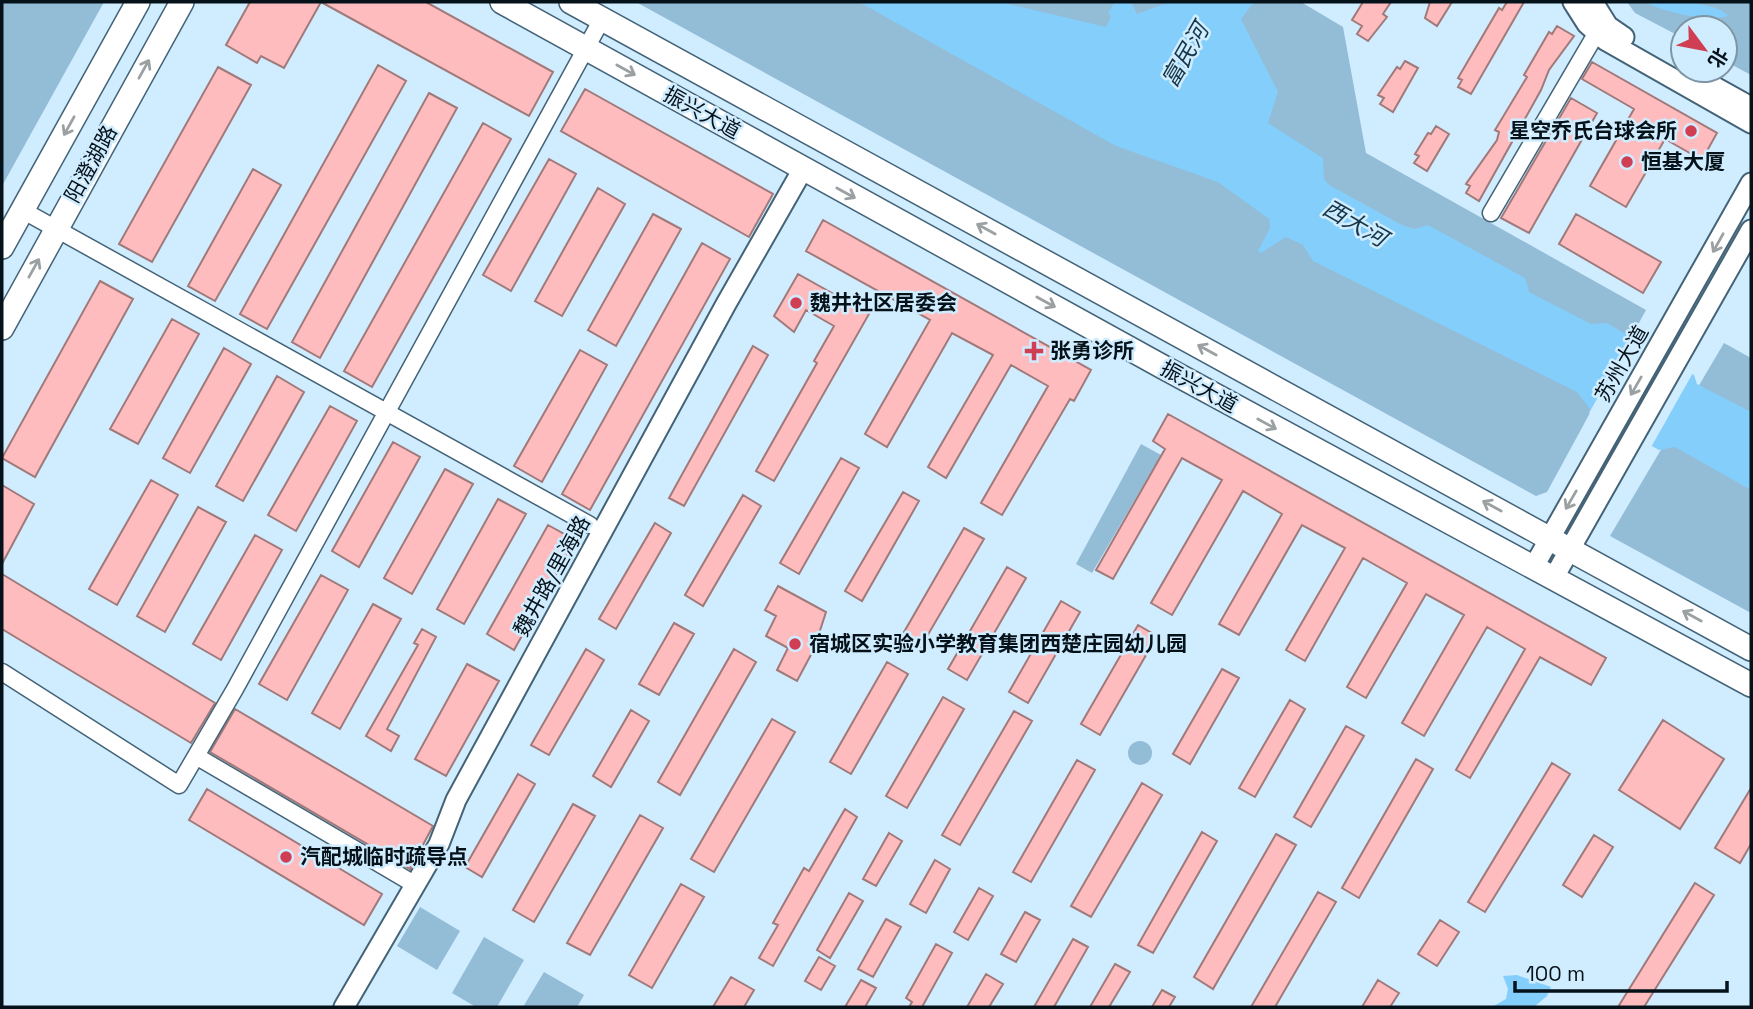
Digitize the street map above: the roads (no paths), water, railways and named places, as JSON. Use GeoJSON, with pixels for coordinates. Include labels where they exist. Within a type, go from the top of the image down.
{"type":"FeatureCollection","features":[{"type":"Feature","properties":{"kind":"main road","name":"阳澄湖路"},"geometry":{"type":"LineString","coordinates":[[2,247],[138,2]]}},
{"type":"Feature","properties":{"kind":"main road","name":"阳澄湖路"},"geometry":{"type":"LineString","coordinates":[[2,328],[182,2]]}},
{"type":"Feature","properties":{"kind":"main road","name":"振兴大道"},"geometry":{"type":"LineString","coordinates":[[502,2],[1543,574],[1751,685]]}},
{"type":"Feature","properties":{"kind":"main road","name":"振兴大道"},"geometry":{"type":"LineString","coordinates":[[571,2],[1751,649]]}},
{"type":"Feature","properties":{"kind":"street"},"geometry":{"type":"LineString","coordinates":[[1573,2],[1600,27],[1669,62]]}},
{"type":"Feature","properties":{"kind":"street"},"geometry":{"type":"LineString","coordinates":[[1593,2],[1605,40],[1751,123]]}},
{"type":"Feature","properties":{"kind":"street"},"geometry":{"type":"LineString","coordinates":[[2,672],[179,785],[387,413],[602,19]]}},
{"type":"Feature","properties":{"kind":"street"},"geometry":{"type":"LineString","coordinates":[[1490,214],[1600,27]]}},
{"type":"Feature","properties":{"kind":"street"},"geometry":{"type":"LineString","coordinates":[[1709,84],[1751,107]]}},
{"type":"Feature","properties":{"kind":"street","name":"魏井路/里海路"},"geometry":{"type":"LineString","coordinates":[[344,1007],[439,844],[456,800],[712,328],[803,169]]}},
{"type":"Feature","properties":{"kind":"street","name":"苏州大道"},"geometry":{"type":"LineString","coordinates":[[1543,574],[1549,537],[1751,183]]}},
{"type":"Feature","properties":{"kind":"street"},"geometry":{"type":"LineString","coordinates":[[22,210],[590,525]]}},
{"type":"Feature","properties":{"kind":"street"},"geometry":{"type":"LineString","coordinates":[[1543,574],[1570,548],[1751,230]]}},
{"type":"Feature","properties":{"kind":"street"},"geometry":{"type":"LineString","coordinates":[[196,757],[414,884]]}},
{"type":"Feature","properties":{"kind":"water"},"geometry":{"type":"Polygon","coordinates":[[[859,2],[1000,2],[1106,27],[1111,16],[1108,13],[1115,2],[1131,2],[1137,14],[1170,2],[1254,2],[1241,19],[1278,92],[1268,123],[1323,158],[1324,179],[1329,185],[1402,225],[1414,229],[1428,225],[1525,278],[1529,292],[1591,324],[1607,323],[1694,375],[1697,384],[1751,412],[1751,490],[1675,447],[1659,450],[1594,414],[1577,392],[1313,261],[1303,245],[1286,237],[1261,253],[1258,251],[1270,228],[1269,219],[1218,182],[1116,146],[859,2]]]}},
{"type":"Feature","properties":{"kind":"water"},"geometry":{"type":"Polygon","coordinates":[[[1646,2],[1702,5],[1726,14],[1682,14],[1646,2]]]}},
{"type":"Feature","properties":{"kind":"water"},"geometry":{"type":"Polygon","coordinates":[[[1517,975],[1551,987],[1547,996],[1534,1007],[1492,1007],[1506,999],[1508,989],[1503,976],[1517,975]]]}},
{"type":"Feature","properties":{"kind":"place","name":"星空乔氏台球会所"},"geometry":{"type":"Point","coordinates":[1691,131]}},
{"type":"Feature","properties":{"kind":"place","name":"恒基大厦"},"geometry":{"type":"Point","coordinates":[1627,162]}},
{"type":"Feature","properties":{"kind":"place","name":"魏井社区居委会"},"geometry":{"type":"Point","coordinates":[796,303]}},
{"type":"Feature","properties":{"kind":"place","name":"张勇诊所"},"geometry":{"type":"Point","coordinates":[1034,351]}},
{"type":"Feature","properties":{"kind":"place","name":"宿城区实验小学教育集团西楚庄园幼儿园"},"geometry":{"type":"Point","coordinates":[795,644]}},
{"type":"Feature","properties":{"kind":"place","name":"汽配城临时疏导点"},"geometry":{"type":"Point","coordinates":[286,857]}},
{"type":"Feature","properties":{"kind":"water label","name":"富民河"},"geometry":{"type":"Point","coordinates":[1185,55]}},
{"type":"Feature","properties":{"kind":"water label","name":"西大河"},"geometry":{"type":"Point","coordinates":[1355,223]}}]}
